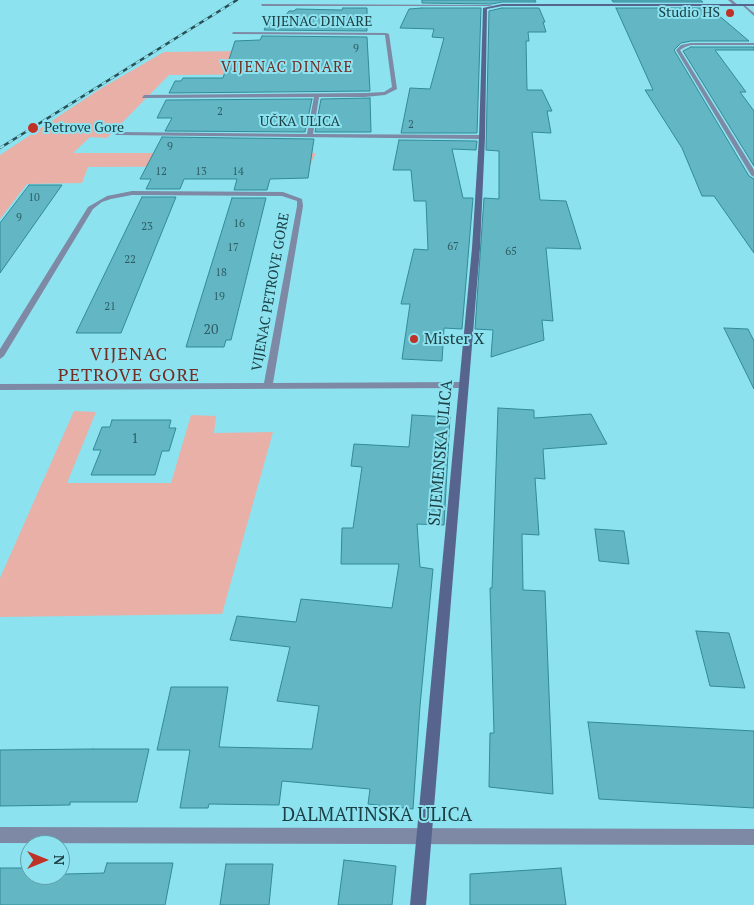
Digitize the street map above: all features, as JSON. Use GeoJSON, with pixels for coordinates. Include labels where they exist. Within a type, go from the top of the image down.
{"type":"FeatureCollection","features":[{"type":"Feature","properties":{"kind":"street"},"geometry":{"type":"LineString","coordinates":[[730,0],[736,5]]}},
{"type":"Feature","properties":{"kind":"street"},"geometry":{"type":"LineString","coordinates":[[262,4],[490,6],[754,5]]}},
{"type":"Feature","properties":{"kind":"street"},"geometry":{"type":"LineString","coordinates":[[742,5],[754,15]]}},
{"type":"Feature","properties":{"kind":"street","name":"SLJEMENSKA ULICA"},"geometry":{"type":"LineString","coordinates":[[418,905],[476,248],[482,137],[485,8],[490,6]]}},
{"type":"Feature","properties":{"kind":"street","name":"VIJENAC DINARE"},"geometry":{"type":"LineString","coordinates":[[144,97],[376,95],[392,91],[396,84],[388,35],[377,32],[233,33]]}},
{"type":"Feature","properties":{"kind":"street"},"geometry":{"type":"LineString","coordinates":[[754,44],[691,44],[683,46],[678,50],[754,175]]}},
{"type":"Feature","properties":{"kind":"street"},"geometry":{"type":"LineString","coordinates":[[310,135],[317,96]]}},
{"type":"Feature","properties":{"kind":"street","name":"UČKA ULICA"},"geometry":{"type":"LineString","coordinates":[[118,134],[482,137]]}},
{"type":"Feature","properties":{"kind":"street","name":"VIJENAC PETROVE GORE"},"geometry":{"type":"LineString","coordinates":[[0,356],[90,208],[100,201],[109,197],[132,193],[283,194],[300,200],[300,206],[268,386]]}},
{"type":"Feature","properties":{"kind":"street","name":"VIJENAC PETROVE GORE"},"geometry":{"type":"LineString","coordinates":[[0,387],[463,385]]}},
{"type":"Feature","properties":{"kind":"street","name":"DALMATINSKA ULICA"},"geometry":{"type":"LineString","coordinates":[[0,835],[754,837]]}},
{"type":"Feature","properties":{"kind":"shaded area"},"geometry":{"type":"Polygon","coordinates":[[[323,50],[319,74],[169,75],[107,138],[90,137],[73,153],[316,153],[310,166],[88,167],[82,183],[27,184],[0,219],[0,155],[100,89],[164,52],[323,50]]]}},
{"type":"Feature","properties":{"kind":"shaded area"},"geometry":{"type":"Polygon","coordinates":[[[74,411],[96,412],[67,483],[171,483],[191,415],[216,416],[214,433],[273,432],[222,614],[0,617],[0,578],[74,411]]]}},
{"type":"Feature","properties":{"kind":"building"},"geometry":{"type":"Polygon","coordinates":[[[422,0],[535,0],[536,2],[502,2],[492,4],[422,3],[422,0]]]}},
{"type":"Feature","properties":{"kind":"building"},"geometry":{"type":"Polygon","coordinates":[[[612,0],[700,0],[703,2],[613,2],[612,0]]]}},
{"type":"Feature","properties":{"kind":"building"},"geometry":{"type":"Polygon","coordinates":[[[343,8],[367,8],[367,31],[264,30],[269,20],[282,20],[289,11],[296,9],[342,10],[343,8]]]}},
{"type":"Feature","properties":{"kind":"building"},"geometry":{"type":"Polygon","coordinates":[[[481,8],[477,133],[401,133],[410,88],[430,89],[444,38],[432,37],[434,29],[400,28],[409,9],[481,8]]]}},
{"type":"Feature","properties":{"kind":"building"},"geometry":{"type":"Polygon","coordinates":[[[502,8],[539,8],[545,22],[543,22],[546,32],[528,32],[529,41],[526,41],[527,90],[542,90],[552,111],[547,111],[551,133],[532,132],[540,200],[566,201],[581,249],[546,248],[553,321],[542,320],[544,340],[491,357],[493,330],[475,329],[484,198],[499,199],[499,151],[486,150],[489,11],[502,8]]]}},
{"type":"Feature","properties":{"kind":"building"},"geometry":{"type":"Polygon","coordinates":[[[616,8],[710,8],[749,41],[691,41],[681,43],[674,50],[749,176],[754,179],[754,253],[714,196],[702,196],[682,148],[645,90],[653,90],[616,8]]]}},
{"type":"Feature","properties":{"kind":"building"},"geometry":{"type":"Polygon","coordinates":[[[262,36],[367,37],[370,91],[169,93],[175,81],[181,81],[183,78],[223,78],[235,41],[260,40],[262,36]]]}},
{"type":"Feature","properties":{"kind":"building"},"geometry":{"type":"Polygon","coordinates":[[[691,47],[754,47],[754,50],[715,50],[746,92],[740,92],[754,111],[754,166],[683,51],[691,47]]]}},
{"type":"Feature","properties":{"kind":"building"},"geometry":{"type":"Polygon","coordinates":[[[370,98],[371,132],[315,132],[321,99],[370,98]]]}},
{"type":"Feature","properties":{"kind":"building"},"geometry":{"type":"Polygon","coordinates":[[[312,99],[305,132],[165,131],[172,118],[157,118],[166,100],[312,99]]]}},
{"type":"Feature","properties":{"kind":"building"},"geometry":{"type":"Polygon","coordinates":[[[162,137],[314,139],[308,178],[270,179],[267,190],[234,190],[237,179],[184,179],[180,189],[146,189],[151,179],[140,179],[162,137]]]}},
{"type":"Feature","properties":{"kind":"building"},"geometry":{"type":"Polygon","coordinates":[[[399,140],[477,141],[476,150],[452,149],[463,198],[473,198],[462,329],[444,328],[442,361],[402,359],[410,304],[401,304],[414,249],[428,250],[426,201],[414,201],[411,170],[393,170],[399,140]]]}},
{"type":"Feature","properties":{"kind":"building"},"geometry":{"type":"Polygon","coordinates":[[[29,185],[62,185],[0,273],[0,223],[29,185]]]}},
{"type":"Feature","properties":{"kind":"building"},"geometry":{"type":"Polygon","coordinates":[[[142,197],[176,197],[121,333],[76,333],[142,197]]]}},
{"type":"Feature","properties":{"kind":"building"},"geometry":{"type":"Polygon","coordinates":[[[232,198],[266,198],[231,340],[226,340],[224,347],[186,347],[232,198]]]}},
{"type":"Feature","properties":{"kind":"building"},"geometry":{"type":"Polygon","coordinates":[[[724,328],[748,329],[754,341],[754,389],[724,328]]]}},
{"type":"Feature","properties":{"kind":"building"},"geometry":{"type":"Polygon","coordinates":[[[498,408],[534,410],[534,418],[591,414],[607,444],[543,449],[545,479],[535,478],[539,535],[522,534],[523,590],[545,591],[553,794],[489,787],[490,733],[494,733],[490,588],[492,588],[498,408]]]}},
{"type":"Feature","properties":{"kind":"building"},"geometry":{"type":"Polygon","coordinates":[[[412,415],[450,417],[444,525],[417,524],[420,567],[433,569],[420,706],[413,809],[368,804],[370,789],[282,781],[279,805],[209,804],[208,808],[180,808],[190,750],[157,750],[171,687],[228,687],[219,747],[312,749],[319,706],[277,701],[290,647],[230,640],[237,616],[296,622],[301,599],[392,608],[399,564],[341,564],[342,528],[353,528],[362,467],[351,466],[354,444],[409,447],[412,415]]]}},
{"type":"Feature","properties":{"kind":"building"},"geometry":{"type":"Polygon","coordinates":[[[112,420],[171,420],[169,428],[176,428],[169,451],[162,451],[155,475],[91,475],[101,450],[93,450],[102,427],[110,427],[112,420]]]}},
{"type":"Feature","properties":{"kind":"building"},"geometry":{"type":"Polygon","coordinates":[[[595,529],[624,531],[629,564],[599,561],[595,529]]]}},
{"type":"Feature","properties":{"kind":"building"},"geometry":{"type":"Polygon","coordinates":[[[696,631],[729,633],[745,688],[710,686],[696,631]]]}},
{"type":"Feature","properties":{"kind":"building"},"geometry":{"type":"Polygon","coordinates":[[[588,722],[754,731],[754,808],[599,799],[588,722]]]}},
{"type":"Feature","properties":{"kind":"building"},"geometry":{"type":"Polygon","coordinates":[[[149,749],[137,802],[70,802],[70,805],[0,806],[0,750],[149,749]]]}},
{"type":"Feature","properties":{"kind":"building"},"geometry":{"type":"Polygon","coordinates":[[[344,860],[396,866],[392,905],[338,905],[344,860]]]}},
{"type":"Feature","properties":{"kind":"building"},"geometry":{"type":"Polygon","coordinates":[[[107,863],[173,863],[165,905],[0,905],[0,868],[20,868],[20,885],[70,885],[70,874],[104,873],[107,863]]]}},
{"type":"Feature","properties":{"kind":"building"},"geometry":{"type":"Polygon","coordinates":[[[226,864],[273,864],[269,905],[220,905],[226,864]]]}},
{"type":"Feature","properties":{"kind":"building"},"geometry":{"type":"Polygon","coordinates":[[[561,868],[566,905],[470,905],[470,874],[561,868]]]}},
{"type":"Feature","properties":{"kind":"railway"},"geometry":{"type":"LineString","coordinates":[[0,148],[237,0]]}},
{"type":"Feature","properties":{"kind":"place","name":"Studio HS"},"geometry":{"type":"Point","coordinates":[730,13]}},
{"type":"Feature","properties":{"kind":"place","name":"Petrove Gore"},"geometry":{"type":"Point","coordinates":[33,128]}},
{"type":"Feature","properties":{"kind":"place","name":"Mister X"},"geometry":{"type":"Point","coordinates":[414,339]}},
{"type":"Feature","properties":{"kind":"district","name":"VIJENAC DINARE"},"geometry":{"type":"Point","coordinates":[287,68]}},
{"type":"Feature","properties":{"kind":"district","name":"VIJENAC PETROVE GORE"},"geometry":{"type":"Point","coordinates":[129,365]}}]}
